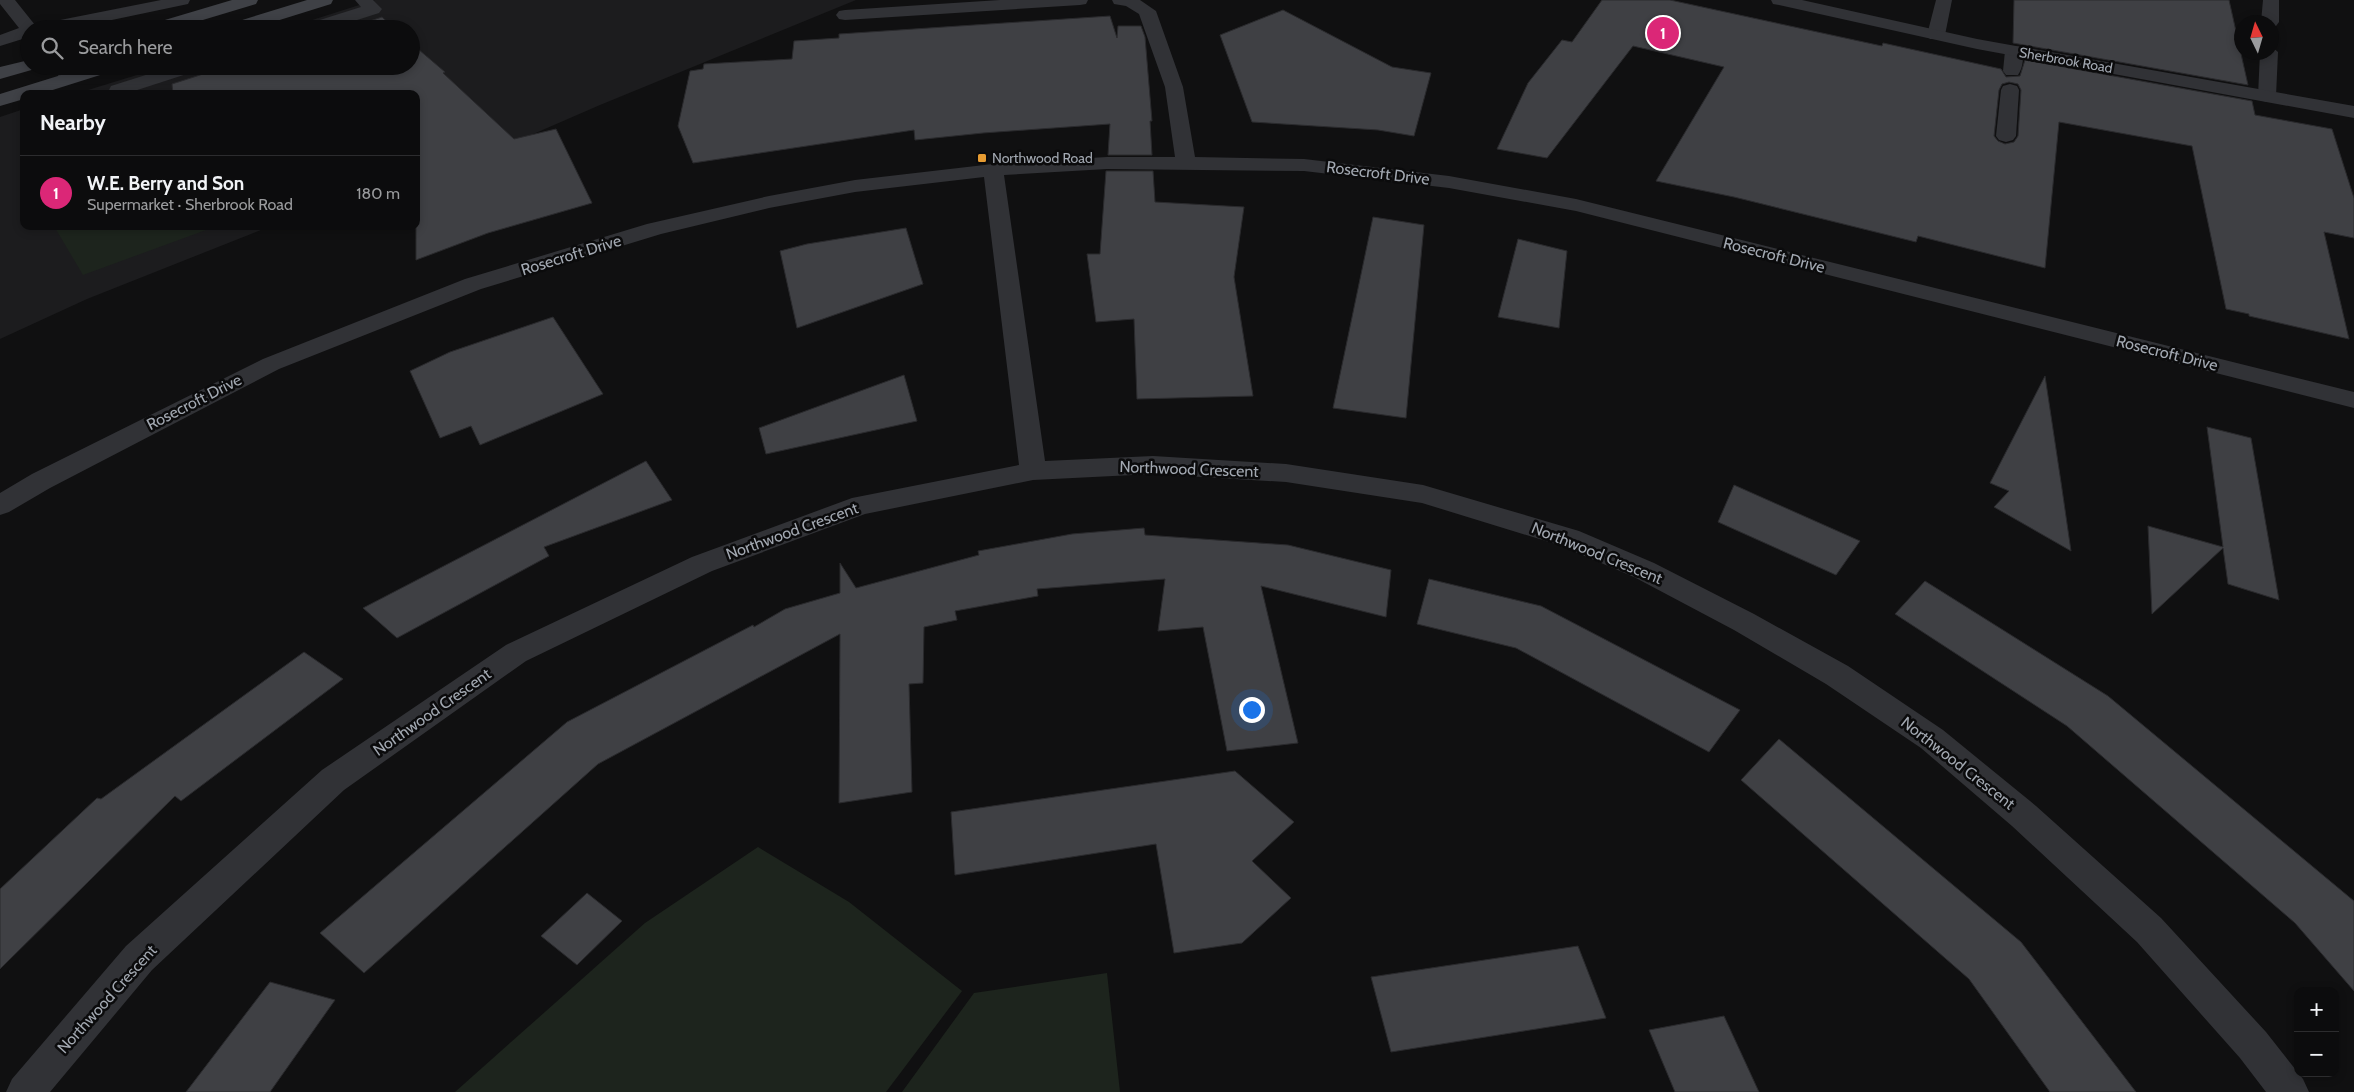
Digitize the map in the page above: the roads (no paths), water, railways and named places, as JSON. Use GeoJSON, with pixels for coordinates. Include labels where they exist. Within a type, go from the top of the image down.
{"type":"FeatureCollection","features":[{"type":"Feature","properties":{"kind":"main road"},"geometry":{"type":"LineString","coordinates":[[184,20],[250,0]]}},
{"type":"Feature","properties":{"kind":"main road"},"geometry":{"type":"LineString","coordinates":[[261,20],[325,0]]}},
{"type":"Feature","properties":{"kind":"main road"},"geometry":{"type":"LineString","coordinates":[[0,73],[20,67]]}},
{"type":"Feature","properties":{"kind":"main road"},"geometry":{"type":"LineString","coordinates":[[23,90],[58,75]]}},
{"type":"Feature","properties":{"kind":"main road"},"geometry":{"type":"LineString","coordinates":[[0,100],[20,91]]}},
{"type":"Feature","properties":{"kind":"street"},"geometry":{"type":"LineString","coordinates":[[6,0],[21,20]]}},
{"type":"Feature","properties":{"kind":"street"},"geometry":{"type":"LineString","coordinates":[[87,20],[182,0]]}},
{"type":"Feature","properties":{"kind":"street"},"geometry":{"type":"LineString","coordinates":[[338,20],[373,9],[363,0]]}},
{"type":"Feature","properties":{"kind":"street"},"geometry":{"type":"LineString","coordinates":[[845,15],[1080,0]]}},
{"type":"Feature","properties":{"kind":"street"},"geometry":{"type":"LineString","coordinates":[[1120,0],[1131,2],[1147,11],[1174,87],[1186,162]]}},
{"type":"Feature","properties":{"kind":"street","name":"Sherbrook Road"},"geometry":{"type":"LineString","coordinates":[[1780,0],[2014,51],[2354,112]]}},
{"type":"Feature","properties":{"kind":"street"},"geometry":{"type":"LineString","coordinates":[[1936,35],[1944,0]]}},
{"type":"Feature","properties":{"kind":"street"},"geometry":{"type":"LineString","coordinates":[[2270,15],[2271,0]]}},
{"type":"Feature","properties":{"kind":"street"},"geometry":{"type":"LineString","coordinates":[[0,41],[20,33]]}},
{"type":"Feature","properties":{"kind":"street"},"geometry":{"type":"LineString","coordinates":[[2006,136],[2014,51]]}},
{"type":"Feature","properties":{"kind":"street"},"geometry":{"type":"LineString","coordinates":[[2267,96],[2269,60]]}},
{"type":"Feature","properties":{"kind":"street"},"geometry":{"type":"LineString","coordinates":[[118,90],[164,75]]}},
{"type":"Feature","properties":{"kind":"street","name":"Rosecroft Drive"},"geometry":{"type":"LineString","coordinates":[[0,506],[41,481],[271,364],[473,284],[655,229],[769,202],[855,186],[992,170],[1107,163],[1186,162],[1304,165],[1449,182],[1576,205],[2354,400]]}},
{"type":"Feature","properties":{"kind":"street"},"geometry":{"type":"LineString","coordinates":[[992,170],[1033,470]]}},
{"type":"Feature","properties":{"kind":"street","name":"Northwood Crescent"},"geometry":{"type":"LineString","coordinates":[[25,1092],[139,958],[333,780],[516,653],[702,564],[861,505],[1033,470],[1152,465],[1286,473],[1423,494],[1538,527],[1644,570],[1744,622],[1837,675],[1932,738],[2024,816],[2149,930],[2253,1044],[2290,1092]]}},
{"type":"Feature","properties":{"kind":"place","name":"W.E. Berry and Son"},"geometry":{"type":"Point","coordinates":[1663,33]}},
{"type":"Feature","properties":{"kind":"place","name":"Northwood Road"},"geometry":{"type":"Point","coordinates":[982,158]}}]}
